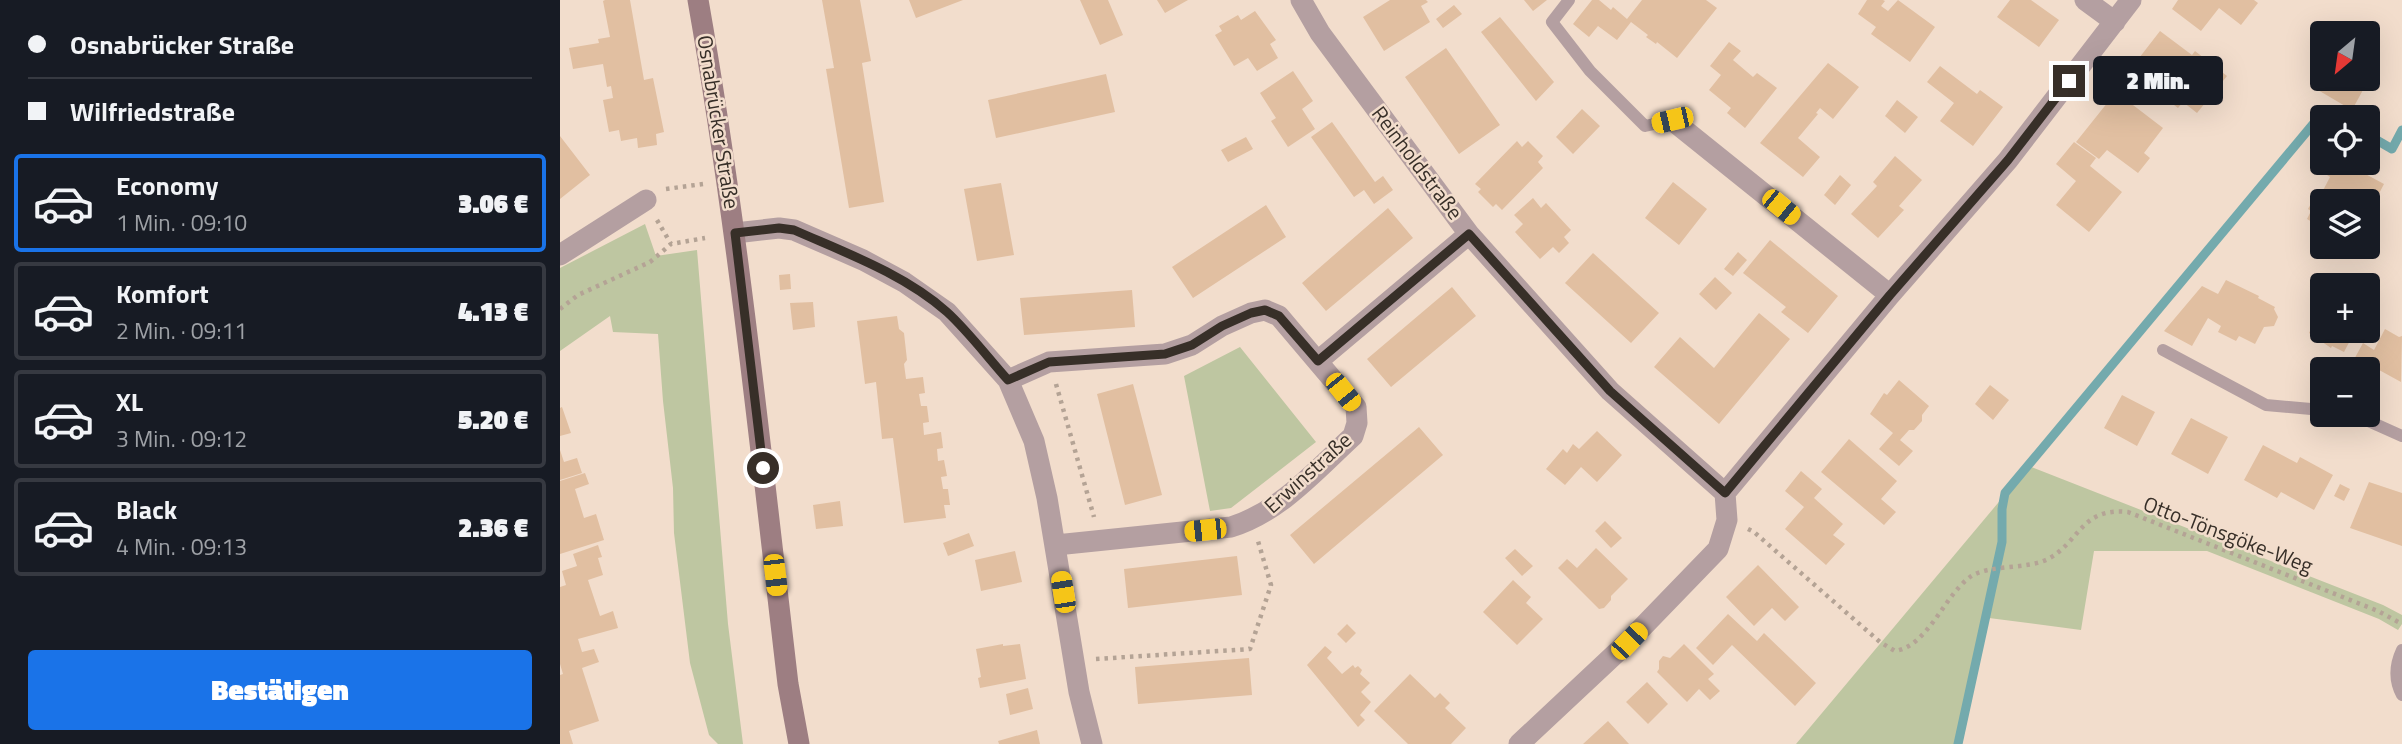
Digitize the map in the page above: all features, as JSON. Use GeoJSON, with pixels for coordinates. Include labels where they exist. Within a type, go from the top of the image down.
{"type":"FeatureCollection","features":[{"type":"Feature","properties":{"kind":"main road","name":"Osnabrücker Straße"},"geometry":{"type":"LineString","coordinates":[[698,0],[728,181],[788,684],[799,744]]}},
{"type":"Feature","properties":{"kind":"street","name":"Reinholdstraße"},"geometry":{"type":"LineString","coordinates":[[1301,0],[1320,33],[1469,234],[1610,391],[1725,493]]}},
{"type":"Feature","properties":{"kind":"street"},"geometry":{"type":"LineString","coordinates":[[2085,0],[2115,22]]}},
{"type":"Feature","properties":{"kind":"street"},"geometry":{"type":"LineString","coordinates":[[1519,744],[1629,641],[1718,548],[1727,520],[1725,493],[1890,295],[2008,160],[2132,0]]}},
{"type":"Feature","properties":{"kind":"street"},"geometry":{"type":"LineString","coordinates":[[1672,120],[1890,295]]}},
{"type":"Feature","properties":{"kind":"street"},"geometry":{"type":"LineString","coordinates":[[560,255],[646,200]]}},
{"type":"Feature","properties":{"kind":"street"},"geometry":{"type":"LineString","coordinates":[[735,233],[779,228],[794,230],[904,282],[947,312],[1008,380],[1034,441],[1092,744]]}},
{"type":"Feature","properties":{"kind":"street"},"geometry":{"type":"LineString","coordinates":[[1318,361],[1469,234]]}},
{"type":"Feature","properties":{"kind":"street","name":"Erwinstraße"},"geometry":{"type":"LineString","coordinates":[[1008,380],[1049,362],[1165,354],[1192,345],[1222,326],[1251,313],[1265,310],[1279,316],[1356,407],[1357,423],[1353,436],[1271,510],[1252,521],[1231,527],[1056,545]]}},
{"type":"Feature","properties":{"kind":"lane"},"geometry":{"type":"LineString","coordinates":[[1569,0],[1552,22],[1590,71],[1645,126],[1672,120]]}},
{"type":"Feature","properties":{"kind":"lane"},"geometry":{"type":"LineString","coordinates":[[2163,350],[2266,405],[2310,409]]}},
{"type":"Feature","properties":{"kind":"lane"},"geometry":{"type":"LineString","coordinates":[[2380,426],[2402,436]]}},
{"type":"Feature","properties":{"kind":"lane"},"geometry":{"type":"LineString","coordinates":[[2402,650],[2396,669],[2402,695]]}},
{"type":"Feature","properties":{"kind":"path"},"geometry":{"type":"LineString","coordinates":[[671,244],[646,200],[663,189],[728,181]]}},
{"type":"Feature","properties":{"kind":"path"},"geometry":{"type":"LineString","coordinates":[[560,309],[578,295],[650,262],[671,244],[705,238]]}},
{"type":"Feature","properties":{"kind":"path"},"geometry":{"type":"LineString","coordinates":[[1049,362],[1101,541]]}},
{"type":"Feature","properties":{"kind":"path","name":"Otto-Tönsgöke-Weg"},"geometry":{"type":"LineString","coordinates":[[1727,520],[1754,532],[1880,642],[1895,651],[1911,645],[1919,638],[1971,576],[1988,570],[2008,569],[2044,561],[2053,556],[2093,518],[2111,510],[2127,512],[2378,611],[2402,624]]}},
{"type":"Feature","properties":{"kind":"path"},"geometry":{"type":"LineString","coordinates":[[1074,661],[1250,649],[1272,585],[1252,521]]}},
{"type":"Feature","properties":{"kind":"green space"},"geometry":{"type":"Polygon","coordinates":[[[645,224],[656,256],[697,250],[728,624],[743,744],[718,744],[709,735],[690,663],[674,533],[673,488],[658,334],[613,332],[610,316],[560,351],[560,268],[645,224]]]}},
{"type":"Feature","properties":{"kind":"green space"},"geometry":{"type":"Polygon","coordinates":[[[1240,347],[1316,442],[1231,508],[1210,511],[1184,376],[1240,347]]]}},
{"type":"Feature","properties":{"kind":"green space"},"geometry":{"type":"Polygon","coordinates":[[[2029,466],[2383,605],[2402,615],[2402,624],[2398,630],[2379,619],[2207,551],[2094,551],[2081,630],[1989,618],[1962,744],[1796,744],[2029,466]]]}},
{"type":"Feature","properties":{"kind":"building"},"geometry":{"type":"Polygon","coordinates":[[[630,0],[644,80],[653,78],[664,132],[656,134],[657,145],[638,148],[637,138],[621,141],[619,130],[609,132],[603,100],[613,98],[611,86],[607,87],[603,64],[573,69],[569,48],[599,43],[598,39],[610,37],[603,1],[630,0]]]}},
{"type":"Feature","properties":{"kind":"building"},"geometry":{"type":"Polygon","coordinates":[[[822,0],[860,0],[871,61],[862,63],[884,202],[849,208],[826,69],[834,68],[822,0]]]}},
{"type":"Feature","properties":{"kind":"building"},"geometry":{"type":"Polygon","coordinates":[[[909,0],[963,0],[916,18],[909,0]]]}},
{"type":"Feature","properties":{"kind":"building"},"geometry":{"type":"Polygon","coordinates":[[[1080,0],[1108,0],[1123,35],[1100,45],[1080,0]]]}},
{"type":"Feature","properties":{"kind":"building"},"geometry":{"type":"Polygon","coordinates":[[[1157,0],[1188,0],[1165,13],[1157,0]]]}},
{"type":"Feature","properties":{"kind":"building"},"geometry":{"type":"Polygon","coordinates":[[[1390,0],[1426,0],[1428,2],[1421,6],[1430,22],[1384,51],[1363,17],[1390,0]]]}},
{"type":"Feature","properties":{"kind":"building"},"geometry":{"type":"Polygon","coordinates":[[[1524,0],[1547,0],[1533,11],[1524,0]]]}},
{"type":"Feature","properties":{"kind":"building"},"geometry":{"type":"Polygon","coordinates":[[[1592,0],[1599,0],[1611,10],[1613,7],[1627,19],[1642,0],[1706,0],[1717,8],[1677,58],[1646,37],[1648,35],[1631,22],[1617,40],[1598,26],[1589,37],[1573,24],[1592,0]]]}},
{"type":"Feature","properties":{"kind":"building"},"geometry":{"type":"Polygon","coordinates":[[[1867,0],[1885,1],[1881,6],[1888,11],[1898,0],[1935,27],[1910,62],[1871,34],[1876,27],[1858,14],[1867,0]]]}},
{"type":"Feature","properties":{"kind":"building"},"geometry":{"type":"Polygon","coordinates":[[[2010,0],[2031,0],[2059,20],[2039,47],[1997,17],[2010,0]]]}},
{"type":"Feature","properties":{"kind":"building"},"geometry":{"type":"Polygon","coordinates":[[[2178,0],[2254,0],[2258,3],[2241,25],[2219,8],[2201,31],[2172,9],[2178,0]]]}},
{"type":"Feature","properties":{"kind":"building"},"geometry":{"type":"Polygon","coordinates":[[[1454,5],[1462,14],[1443,28],[1436,19],[1454,5]]]}},
{"type":"Feature","properties":{"kind":"building"},"geometry":{"type":"Polygon","coordinates":[[[1255,11],[1276,40],[1270,44],[1278,58],[1257,71],[1248,58],[1234,66],[1215,35],[1222,31],[1219,26],[1238,15],[1241,20],[1255,11]]]}},
{"type":"Feature","properties":{"kind":"building"},"geometry":{"type":"Polygon","coordinates":[[[1500,17],[1554,82],[1536,101],[1481,32],[1500,17]]]}},
{"type":"Feature","properties":{"kind":"building"},"geometry":{"type":"Polygon","coordinates":[[[2160,31],[2192,55],[2195,51],[2227,76],[2197,113],[2183,102],[2178,108],[2129,71],[2160,31]]]}},
{"type":"Feature","properties":{"kind":"building"},"geometry":{"type":"Polygon","coordinates":[[[1729,42],[1741,51],[1733,60],[1753,77],[1757,73],[1777,88],[1745,128],[1727,113],[1731,108],[1709,90],[1721,75],[1710,66],[1729,42]]]}},
{"type":"Feature","properties":{"kind":"building"},"geometry":{"type":"Polygon","coordinates":[[[1446,48],[1500,125],[1459,154],[1405,77],[1446,48]]]}},
{"type":"Feature","properties":{"kind":"building"},"geometry":{"type":"Polygon","coordinates":[[[1828,63],[1859,87],[1833,119],[1820,108],[1798,138],[1820,157],[1803,177],[1760,143],[1828,63]]]}},
{"type":"Feature","properties":{"kind":"building"},"geometry":{"type":"Polygon","coordinates":[[[1940,66],[1977,94],[1980,90],[2003,107],[1973,146],[1940,121],[1954,103],[1927,82],[1940,66]]]}},
{"type":"Feature","properties":{"kind":"building"},"geometry":{"type":"Polygon","coordinates":[[[1293,71],[1313,101],[1302,109],[1315,129],[1288,147],[1271,121],[1276,118],[1260,93],[1293,71]]]}},
{"type":"Feature","properties":{"kind":"building"},"geometry":{"type":"Polygon","coordinates":[[[1106,74],[1115,112],[996,138],[988,100],[1106,74]]]}},
{"type":"Feature","properties":{"kind":"building"},"geometry":{"type":"Polygon","coordinates":[[[2320,91],[2362,91],[2355,105],[2343,105],[2320,91]]]}},
{"type":"Feature","properties":{"kind":"building"},"geometry":{"type":"Polygon","coordinates":[[[2116,92],[2163,128],[2144,153],[2150,158],[2138,173],[2107,150],[2099,159],[2076,142],[2116,92]]]}},
{"type":"Feature","properties":{"kind":"building"},"geometry":{"type":"Polygon","coordinates":[[[1897,100],[1918,117],[1905,133],[1885,116],[1897,100]]]}},
{"type":"Feature","properties":{"kind":"building"},"geometry":{"type":"Polygon","coordinates":[[[1582,109],[1600,126],[1573,154],[1556,137],[1582,109]]]}},
{"type":"Feature","properties":{"kind":"building"},"geometry":{"type":"Polygon","coordinates":[[[1332,122],[1375,182],[1383,176],[1393,190],[1374,204],[1364,190],[1354,197],[1311,137],[1332,122]]]}},
{"type":"Feature","properties":{"kind":"building"},"geometry":{"type":"Polygon","coordinates":[[[560,136],[590,175],[560,199],[560,136]]]}},
{"type":"Feature","properties":{"kind":"building"},"geometry":{"type":"Polygon","coordinates":[[[1246,137],[1253,149],[1228,162],[1221,150],[1246,137]]]}},
{"type":"Feature","properties":{"kind":"building"},"geometry":{"type":"Polygon","coordinates":[[[1517,141],[1522,147],[1528,141],[1543,156],[1538,162],[1543,168],[1502,210],[1496,204],[1493,207],[1478,192],[1481,189],[1475,184],[1517,141]]]}},
{"type":"Feature","properties":{"kind":"building"},"geometry":{"type":"Polygon","coordinates":[[[2074,142],[2096,158],[2090,166],[2122,192],[2089,232],[2056,205],[2076,181],[2056,164],[2074,142]]]}},
{"type":"Feature","properties":{"kind":"building"},"geometry":{"type":"Polygon","coordinates":[[[1895,156],[1922,180],[1899,206],[1904,210],[1878,238],[1851,214],[1877,186],[1873,182],[1895,156]]]}},
{"type":"Feature","properties":{"kind":"building"},"geometry":{"type":"Polygon","coordinates":[[[1840,175],[1851,185],[1835,205],[1824,195],[1840,175]]]}},
{"type":"Feature","properties":{"kind":"building"},"geometry":{"type":"Polygon","coordinates":[[[2327,175],[2367,175],[2384,184],[2380,192],[2380,189],[2324,189],[2330,177],[2327,175]]]}},
{"type":"Feature","properties":{"kind":"building"},"geometry":{"type":"Polygon","coordinates":[[[1673,182],[1707,209],[1679,245],[1645,218],[1673,182]]]}},
{"type":"Feature","properties":{"kind":"building"},"geometry":{"type":"Polygon","coordinates":[[[1001,183],[1014,255],[977,261],[964,189],[1001,183]]]}},
{"type":"Feature","properties":{"kind":"building"},"geometry":{"type":"Polygon","coordinates":[[[1533,198],[1541,208],[1546,203],[1571,230],[1564,237],[1569,243],[1559,253],[1553,247],[1540,259],[1515,232],[1523,224],[1514,215],[1533,198]]]}},
{"type":"Feature","properties":{"kind":"building"},"geometry":{"type":"Polygon","coordinates":[[[1266,205],[1286,237],[1193,298],[1172,267],[1266,205]]]}},
{"type":"Feature","properties":{"kind":"building"},"geometry":{"type":"Polygon","coordinates":[[[1388,208],[1413,238],[1326,311],[1302,283],[1388,208]]]}},
{"type":"Feature","properties":{"kind":"building"},"geometry":{"type":"Polygon","coordinates":[[[1770,240],[1838,296],[1808,333],[1781,312],[1786,307],[1743,273],[1770,240]]]}},
{"type":"Feature","properties":{"kind":"building"},"geometry":{"type":"Polygon","coordinates":[[[1738,252],[1747,260],[1733,276],[1724,269],[1738,252]]]}},
{"type":"Feature","properties":{"kind":"building"},"geometry":{"type":"Polygon","coordinates":[[[1593,253],[1659,313],[1631,343],[1565,283],[1593,253]]]}},
{"type":"Feature","properties":{"kind":"building"},"geometry":{"type":"Polygon","coordinates":[[[790,274],[791,289],[780,290],[779,275],[790,274]]]}},
{"type":"Feature","properties":{"kind":"building"},"geometry":{"type":"Polygon","coordinates":[[[1715,277],[1732,293],[1716,310],[1699,294],[1715,277]]]}},
{"type":"Feature","properties":{"kind":"building"},"geometry":{"type":"Polygon","coordinates":[[[2226,280],[2275,307],[2278,317],[2274,326],[2264,327],[2255,344],[2239,336],[2236,341],[2218,332],[2221,326],[2208,318],[2192,346],[2164,331],[2202,286],[2218,294],[2226,280]]]}},
{"type":"Feature","properties":{"kind":"building"},"geometry":{"type":"Polygon","coordinates":[[[1452,287],[1476,316],[1391,387],[1367,359],[1452,287]]]}},
{"type":"Feature","properties":{"kind":"building"},"geometry":{"type":"Polygon","coordinates":[[[1132,290],[1135,327],[1024,335],[1020,298],[1132,290]]]}},
{"type":"Feature","properties":{"kind":"building"},"geometry":{"type":"Polygon","coordinates":[[[813,302],[815,327],[793,330],[790,303],[813,302]]]}},
{"type":"Feature","properties":{"kind":"building"},"geometry":{"type":"Polygon","coordinates":[[[1759,313],[1790,339],[1719,424],[1654,367],[1680,337],[1714,368],[1759,313]]]}},
{"type":"Feature","properties":{"kind":"building"},"geometry":{"type":"Polygon","coordinates":[[[897,316],[899,329],[904,333],[906,379],[923,377],[925,393],[919,394],[921,406],[927,406],[929,422],[923,423],[924,435],[941,432],[943,448],[937,449],[938,461],[944,460],[947,476],[941,477],[943,489],[948,489],[950,505],[944,505],[946,518],[904,523],[893,438],[882,439],[876,382],[865,384],[857,321],[897,316]]]}},
{"type":"Feature","properties":{"kind":"building"},"geometry":{"type":"Polygon","coordinates":[[[2385,329],[2402,336],[2401,382],[2380,370],[2380,357],[2355,357],[2363,343],[2374,350],[2385,329]]]}},
{"type":"Feature","properties":{"kind":"building"},"geometry":{"type":"Polygon","coordinates":[[[2324,343],[2349,343],[2344,352],[2332,346],[2331,348],[2324,343]]]}},
{"type":"Feature","properties":{"kind":"building"},"geometry":{"type":"Polygon","coordinates":[[[1899,380],[1929,406],[1922,415],[1922,421],[1900,440],[1913,451],[1899,466],[1879,449],[1893,433],[1870,414],[1884,393],[1887,395],[1899,380]]]}},
{"type":"Feature","properties":{"kind":"building"},"geometry":{"type":"Polygon","coordinates":[[[1133,384],[1162,495],[1125,505],[1097,394],[1133,384]]]}},
{"type":"Feature","properties":{"kind":"building"},"geometry":{"type":"Polygon","coordinates":[[[1990,385],[2009,400],[1993,420],[1975,404],[1990,385]]]}},
{"type":"Feature","properties":{"kind":"building"},"geometry":{"type":"Polygon","coordinates":[[[2122,395],[2155,412],[2137,446],[2104,428],[2122,395]]]}},
{"type":"Feature","properties":{"kind":"building"},"geometry":{"type":"Polygon","coordinates":[[[562,407],[571,433],[560,436],[560,408],[562,407]]]}},
{"type":"Feature","properties":{"kind":"building"},"geometry":{"type":"Polygon","coordinates":[[[2191,418],[2228,437],[2208,474],[2171,454],[2191,418]]]}},
{"type":"Feature","properties":{"kind":"building"},"geometry":{"type":"Polygon","coordinates":[[[1419,427],[1443,455],[1314,564],[1290,535],[1419,427]]]}},
{"type":"Feature","properties":{"kind":"building"},"geometry":{"type":"Polygon","coordinates":[[[1597,431],[1622,455],[1597,482],[1581,467],[1565,485],[1546,469],[1563,449],[1567,453],[1573,444],[1579,449],[1597,431]]]}},
{"type":"Feature","properties":{"kind":"building"},"geometry":{"type":"Polygon","coordinates":[[[1849,439],[1897,481],[1881,499],[1896,512],[1884,525],[1821,472],[1849,439]]]}},
{"type":"Feature","properties":{"kind":"building"},"geometry":{"type":"Polygon","coordinates":[[[2263,445],[2297,463],[2300,457],[2333,475],[2314,510],[2281,492],[2277,498],[2244,480],[2263,445]]]}},
{"type":"Feature","properties":{"kind":"building"},"geometry":{"type":"Polygon","coordinates":[[[560,450],[564,462],[577,458],[582,473],[560,480],[560,450]]]}},
{"type":"Feature","properties":{"kind":"building"},"geometry":{"type":"Polygon","coordinates":[[[1801,471],[1822,489],[1814,498],[1843,524],[1833,535],[1845,544],[1826,565],[1785,529],[1804,507],[1785,491],[1801,471]]]}},
{"type":"Feature","properties":{"kind":"building"},"geometry":{"type":"Polygon","coordinates":[[[585,473],[589,484],[575,489],[584,518],[596,514],[604,540],[560,554],[560,481],[585,473]]]}},
{"type":"Feature","properties":{"kind":"building"},"geometry":{"type":"Polygon","coordinates":[[[2369,482],[2402,493],[2402,546],[2350,528],[2369,482]]]}},
{"type":"Feature","properties":{"kind":"building"},"geometry":{"type":"Polygon","coordinates":[[[2340,484],[2350,489],[2344,501],[2334,496],[2340,484]]]}},
{"type":"Feature","properties":{"kind":"building"},"geometry":{"type":"Polygon","coordinates":[[[840,501],[843,526],[816,529],[813,505],[840,501]]]}},
{"type":"Feature","properties":{"kind":"building"},"geometry":{"type":"Polygon","coordinates":[[[1605,521],[1622,538],[1611,548],[1595,531],[1605,521]]]}},
{"type":"Feature","properties":{"kind":"building"},"geometry":{"type":"Polygon","coordinates":[[[969,533],[974,546],[948,556],[943,543],[969,533]]]}},
{"type":"Feature","properties":{"kind":"building"},"geometry":{"type":"Polygon","coordinates":[[[598,545],[602,557],[598,558],[603,575],[588,580],[600,616],[613,611],[618,628],[578,639],[582,652],[594,649],[599,662],[582,668],[599,721],[569,731],[573,744],[560,744],[560,675],[563,674],[560,664],[560,587],[566,585],[562,571],[577,566],[573,554],[598,545]]]}},
{"type":"Feature","properties":{"kind":"building"},"geometry":{"type":"Polygon","coordinates":[[[1596,548],[1628,579],[1611,596],[1604,608],[1599,609],[1558,568],[1567,559],[1577,568],[1596,548]]]}},
{"type":"Feature","properties":{"kind":"building"},"geometry":{"type":"Polygon","coordinates":[[[1515,549],[1533,566],[1522,576],[1505,558],[1515,549]]]}},
{"type":"Feature","properties":{"kind":"building"},"geometry":{"type":"Polygon","coordinates":[[[1015,551],[1022,582],[981,591],[975,560],[1015,551]]]}},
{"type":"Feature","properties":{"kind":"building"},"geometry":{"type":"Polygon","coordinates":[[[1237,556],[1242,595],[1128,608],[1124,569],[1237,556]]]}},
{"type":"Feature","properties":{"kind":"building"},"geometry":{"type":"Polygon","coordinates":[[[1758,565],[1799,607],[1785,621],[1772,608],[1754,626],[1726,597],[1758,565]]]}},
{"type":"Feature","properties":{"kind":"building"},"geometry":{"type":"Polygon","coordinates":[[[1513,580],[1531,597],[1526,603],[1543,619],[1517,645],[1483,612],[1513,580]]]}},
{"type":"Feature","properties":{"kind":"building"},"geometry":{"type":"Polygon","coordinates":[[[1728,614],[1757,641],[1764,633],[1816,683],[1795,706],[1732,645],[1713,665],[1696,648],[1728,614]]]}},
{"type":"Feature","properties":{"kind":"building"},"geometry":{"type":"Polygon","coordinates":[[[1347,624],[1356,633],[1346,643],[1337,634],[1347,624]]]}},
{"type":"Feature","properties":{"kind":"building"},"geometry":{"type":"Polygon","coordinates":[[[1020,644],[1026,679],[980,688],[978,678],[981,677],[976,649],[1020,644]]]}},
{"type":"Feature","properties":{"kind":"building"},"geometry":{"type":"Polygon","coordinates":[[[1684,644],[1714,674],[1708,679],[1720,691],[1710,700],[1699,689],[1687,702],[1657,672],[1663,656],[1670,658],[1684,644]]]}},
{"type":"Feature","properties":{"kind":"building"},"geometry":{"type":"Polygon","coordinates":[[[1325,646],[1332,652],[1327,658],[1342,674],[1353,665],[1355,668],[1358,666],[1362,670],[1360,674],[1370,683],[1361,692],[1371,702],[1360,715],[1365,720],[1358,727],[1307,665],[1325,646]]]}},
{"type":"Feature","properties":{"kind":"building"},"geometry":{"type":"Polygon","coordinates":[[[1249,658],[1252,695],[1138,704],[1135,667],[1249,658]]]}},
{"type":"Feature","properties":{"kind":"building"},"geometry":{"type":"Polygon","coordinates":[[[1410,674],[1435,698],[1440,693],[1450,703],[1445,708],[1466,728],[1451,744],[1408,744],[1374,711],[1410,674]]]}},
{"type":"Feature","properties":{"kind":"building"},"geometry":{"type":"Polygon","coordinates":[[[1647,682],[1668,704],[1648,724],[1626,702],[1647,682]]]}},
{"type":"Feature","properties":{"kind":"building"},"geometry":{"type":"Polygon","coordinates":[[[1028,688],[1033,709],[1010,715],[1006,694],[1028,688]]]}},
{"type":"Feature","properties":{"kind":"building"},"geometry":{"type":"Polygon","coordinates":[[[1608,721],[1629,744],[1583,744],[1608,721]]]}},
{"type":"Feature","properties":{"kind":"building"},"geometry":{"type":"Polygon","coordinates":[[[1037,730],[1040,744],[999,744],[998,741],[1037,730]]]}},
{"type":"Feature","properties":{"kind":"waterway"},"geometry":{"type":"LineString","coordinates":[[1958,744],[2002,542],[2005,493],[2310,128]]}},
{"type":"Feature","properties":{"kind":"waterway"},"geometry":{"type":"LineString","coordinates":[[2380,142],[2392,149],[2402,130]]}},
{"type":"Feature","properties":{"kind":"route"},"geometry":{"type":"LineString","coordinates":[[763,468],[735,233],[779,228],[794,230],[884,271],[947,312],[1008,380],[1049,362],[1165,354],[1192,345],[1222,326],[1251,313],[1265,310],[1279,316],[1318,361],[1469,234],[1610,391],[1725,493],[1890,295],[2008,160],[2069,81]]}}]}
